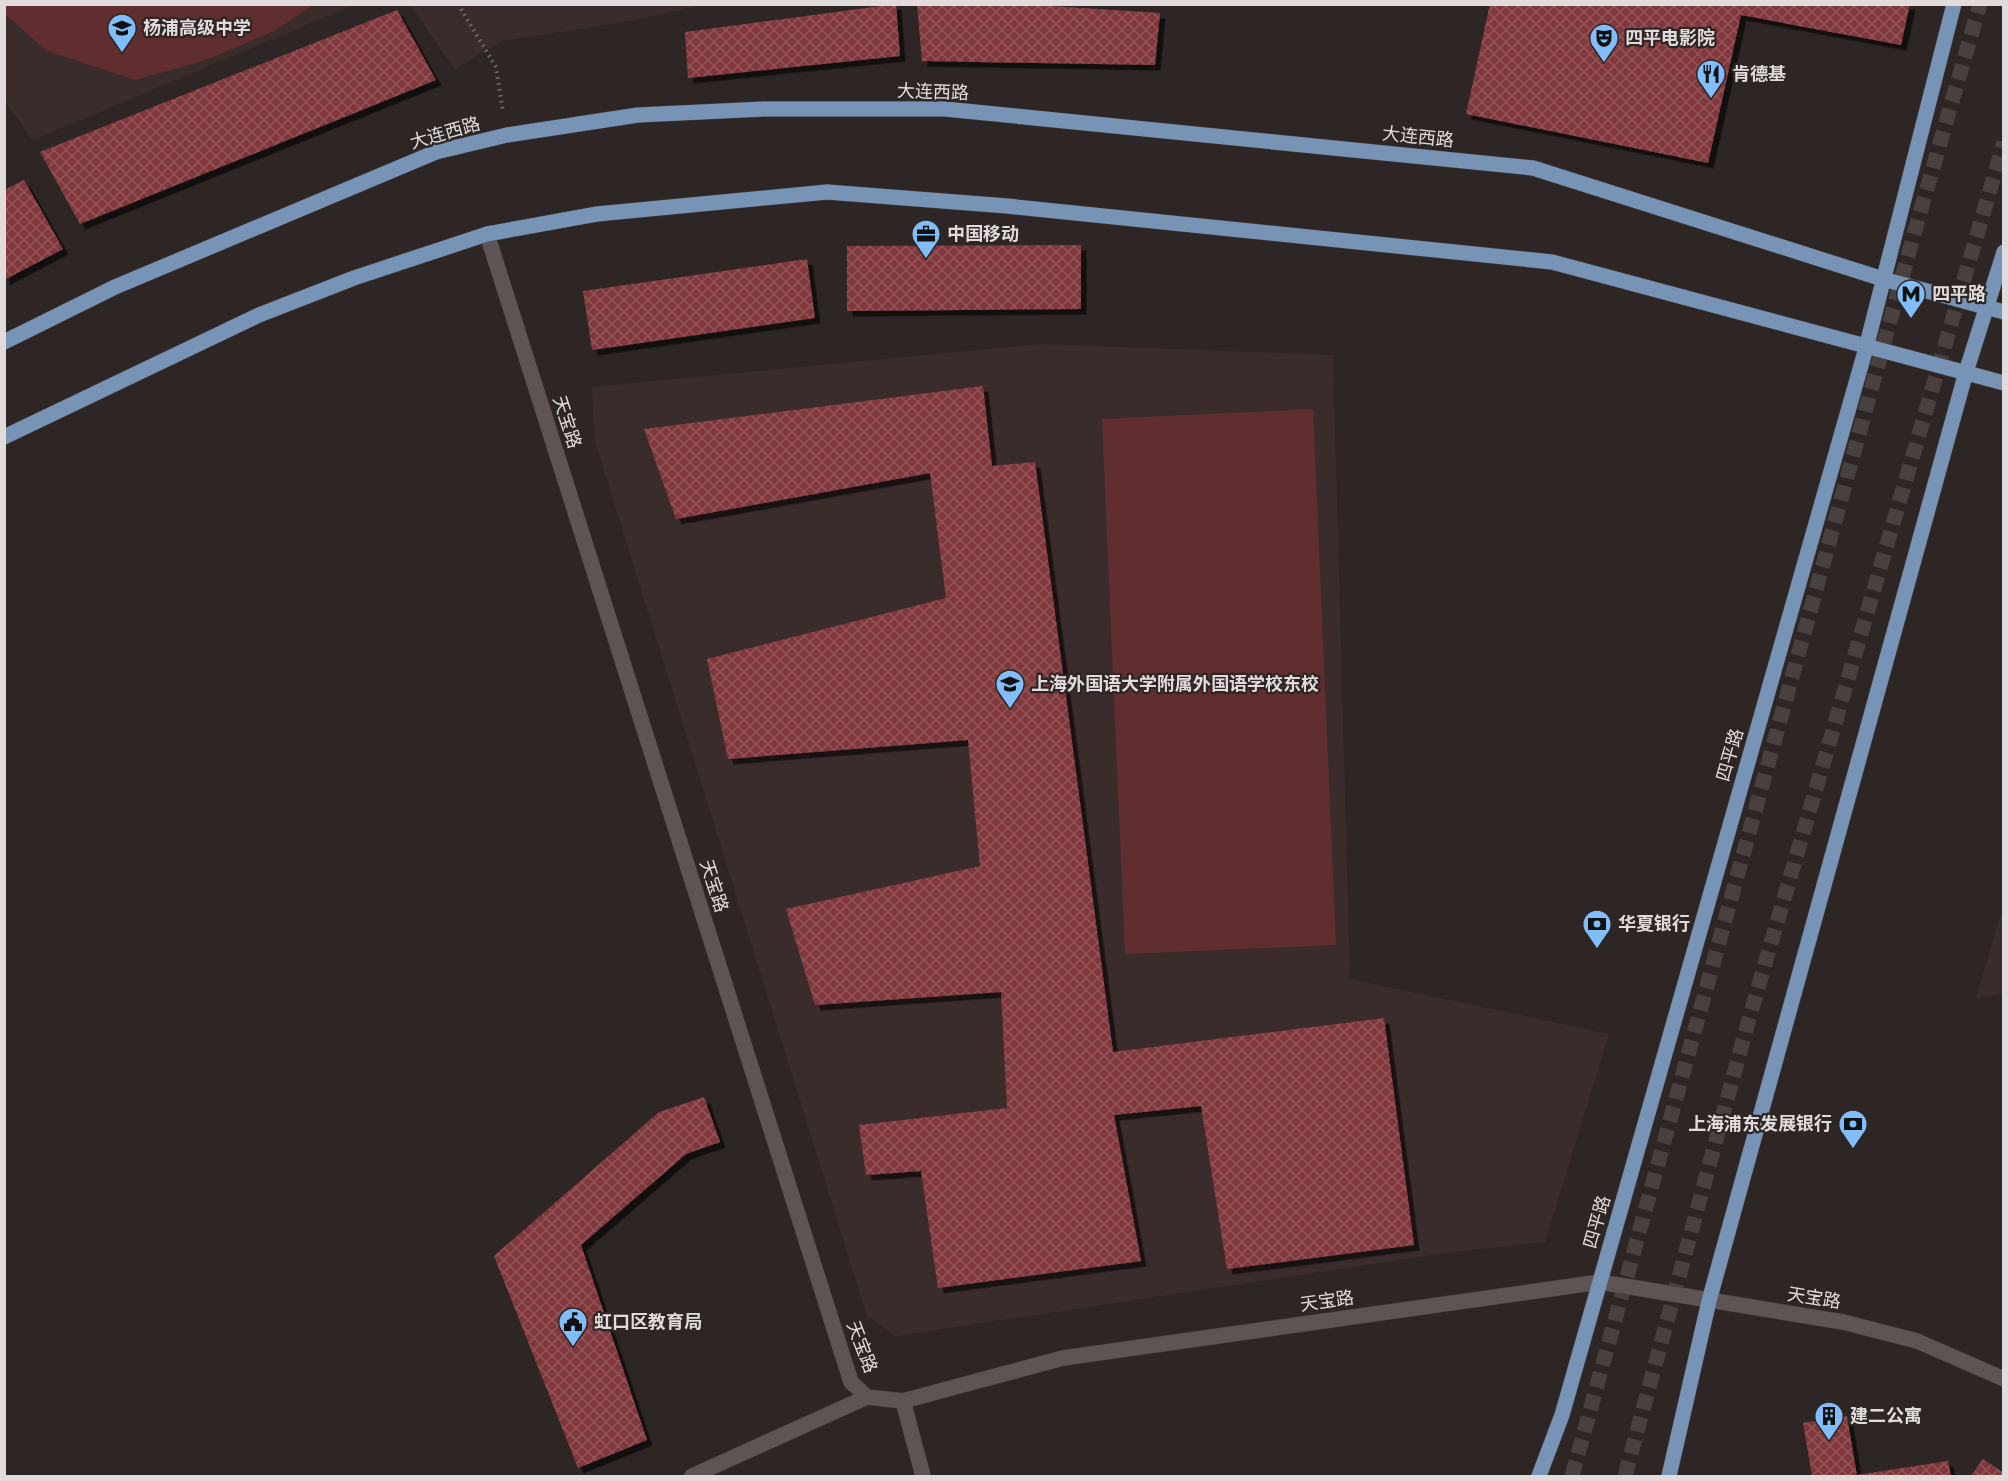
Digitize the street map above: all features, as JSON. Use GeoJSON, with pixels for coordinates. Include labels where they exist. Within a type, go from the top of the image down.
{"type":"FeatureCollection","features":[{"type":"Feature","properties":{"kind":"main road","name":"四平路"},"geometry":{"type":"LineString","coordinates":[[1539,1476],[1562,1415],[1866,348],[1954,4]]}},
{"type":"Feature","properties":{"kind":"main road","name":"大连西路"},"geometry":{"type":"LineString","coordinates":[[4,342],[115,287],[436,152],[507,135],[638,115],[764,109],[945,110],[1533,168],[1884,279],[2004,312]]}},
{"type":"Feature","properties":{"kind":"main road"},"geometry":{"type":"LineString","coordinates":[[4,437],[259,315],[354,278],[487,234],[597,214],[827,192],[973,203],[1552,262],[1866,348],[2004,383]]}},
{"type":"Feature","properties":{"kind":"main road"},"geometry":{"type":"LineString","coordinates":[[1669,1476],[1709,1301],[1966,372],[2004,252]]}},
{"type":"Feature","properties":{"kind":"street","name":"天宝路"},"geometry":{"type":"LineString","coordinates":[[487,234],[851,1382],[867,1396],[903,1401],[1063,1358],[1600,1282],[1843,1322],[1917,1341],[2004,1378]]}},
{"type":"Feature","properties":{"kind":"street"},"geometry":{"type":"LineString","coordinates":[[692,1476],[867,1396]]}},
{"type":"Feature","properties":{"kind":"street"},"geometry":{"type":"LineString","coordinates":[[903,1401],[923,1476]]}},
{"type":"Feature","properties":{"kind":"path"},"geometry":{"type":"LineString","coordinates":[[458,4],[496,67],[507,135]]}},
{"type":"Feature","properties":{"kind":"shaded area"},"geometry":{"type":"Polygon","coordinates":[[[5,4],[313,5],[274,31],[206,60],[135,80],[47,51],[5,14],[5,4]]]}},
{"type":"Feature","properties":{"kind":"shaded area","name":"杨浦高级中学"},"geometry":{"type":"Polygon","coordinates":[[[4,5],[354,5],[33,140],[5,101],[4,5]]]}},
{"type":"Feature","properties":{"kind":"shaded area"},"geometry":{"type":"Polygon","coordinates":[[[410,5],[704,5],[624,22],[502,41],[455,69],[410,5]]]}},
{"type":"Feature","properties":{"kind":"shaded area","name":"上海外国语大学附属外国语学校东校"},"geometry":{"type":"Polygon","coordinates":[[[1041,344],[1333,355],[1350,979],[1609,1034],[1545,1242],[1453,1252],[896,1336],[867,1316],[594,438],[592,387],[1041,344]]]}},
{"type":"Feature","properties":{"kind":"shaded area"},"geometry":{"type":"Polygon","coordinates":[[[1313,409],[1336,945],[1125,954],[1102,419],[1313,409]]]}},
{"type":"Feature","properties":{"kind":"shaded area"},"geometry":{"type":"Polygon","coordinates":[[[2003,907],[2003,993],[1976,998],[2003,907]]]}},
{"type":"Feature","properties":{"kind":"building"},"geometry":{"type":"Polygon","coordinates":[[[896,4],[900,56],[688,78],[685,32],[896,4]]]}},
{"type":"Feature","properties":{"kind":"building"},"geometry":{"type":"Polygon","coordinates":[[[917,4],[1020,4],[1160,13],[1155,65],[922,61],[917,4]]]}},
{"type":"Feature","properties":{"kind":"building","name":"四平电影院"},"geometry":{"type":"Polygon","coordinates":[[[1490,4],[1910,4],[1901,45],[1741,15],[1708,163],[1466,114],[1490,4]]]}},
{"type":"Feature","properties":{"kind":"building"},"geometry":{"type":"Polygon","coordinates":[[[397,10],[436,80],[80,224],[40,152],[397,10]]]}},
{"type":"Feature","properties":{"kind":"building"},"geometry":{"type":"Polygon","coordinates":[[[24,180],[63,249],[4,280],[4,190],[24,180]]]}},
{"type":"Feature","properties":{"kind":"building"},"geometry":{"type":"Polygon","coordinates":[[[1081,245],[1081,309],[847,311],[847,246],[1081,245]]]}},
{"type":"Feature","properties":{"kind":"building"},"geometry":{"type":"Polygon","coordinates":[[[807,259],[815,318],[592,350],[583,291],[807,259]]]}},
{"type":"Feature","properties":{"kind":"building"},"geometry":{"type":"Polygon","coordinates":[[[983,386],[992,466],[1035,462],[1113,1052],[1384,1018],[1414,1245],[1227,1269],[1201,1106],[1114,1115],[1141,1261],[938,1288],[921,1171],[866,1175],[859,1125],[1007,1108],[1001,992],[815,1005],[786,909],[980,866],[968,740],[728,759],[707,659],[946,598],[930,473],[676,519],[644,429],[983,386]]]}},
{"type":"Feature","properties":{"kind":"building","name":"虹口区教育局"},"geometry":{"type":"Polygon","coordinates":[[[704,1097],[720,1142],[686,1154],[581,1245],[647,1440],[578,1468],[494,1256],[659,1112],[704,1097]]]}},
{"type":"Feature","properties":{"kind":"building","name":"建二公寓"},"geometry":{"type":"Polygon","coordinates":[[[1847,1416],[1857,1476],[1812,1476],[1803,1423],[1847,1416]]]}},
{"type":"Feature","properties":{"kind":"building"},"geometry":{"type":"Polygon","coordinates":[[[1983,1459],[2004,1473],[2004,1476],[1971,1476],[1983,1459]]]}},
{"type":"Feature","properties":{"kind":"building"},"geometry":{"type":"Polygon","coordinates":[[[1948,1461],[1951,1476],[1857,1476],[1857,1475],[1948,1461]]]}},
{"type":"Feature","properties":{"kind":"tunnel"},"geometry":{"type":"LineString","coordinates":[[1572,1476],[1914,234],[1980,4]]}},
{"type":"Feature","properties":{"kind":"tunnel"},"geometry":{"type":"LineString","coordinates":[[1625,1476],[1747,1026],[2004,142]]}},
{"type":"Feature","properties":{"kind":"place","name":"杨浦高级中学"},"geometry":{"type":"Point","coordinates":[122,54]}},
{"type":"Feature","properties":{"kind":"place","name":"四平电影院"},"geometry":{"type":"Point","coordinates":[1604,64]}},
{"type":"Feature","properties":{"kind":"place","name":"肯德基"},"geometry":{"type":"Point","coordinates":[1711,100]}},
{"type":"Feature","properties":{"kind":"place","name":"中国移动"},"geometry":{"type":"Point","coordinates":[926,260]}},
{"type":"Feature","properties":{"kind":"place","name":"四平路"},"geometry":{"type":"Point","coordinates":[1911,320]}},
{"type":"Feature","properties":{"kind":"place","name":"上海外国语大学附属外国语学校东校"},"geometry":{"type":"Point","coordinates":[1010,710]}},
{"type":"Feature","properties":{"kind":"place","name":"华夏银行"},"geometry":{"type":"Point","coordinates":[1597,950]}},
{"type":"Feature","properties":{"kind":"place","name":"上海浦东发展银行"},"geometry":{"type":"Point","coordinates":[1853,1150]}},
{"type":"Feature","properties":{"kind":"place","name":"虹口区教育局"},"geometry":{"type":"Point","coordinates":[573,1348]}},
{"type":"Feature","properties":{"kind":"place","name":"建二公寓"},"geometry":{"type":"Point","coordinates":[1829,1442]}}]}
